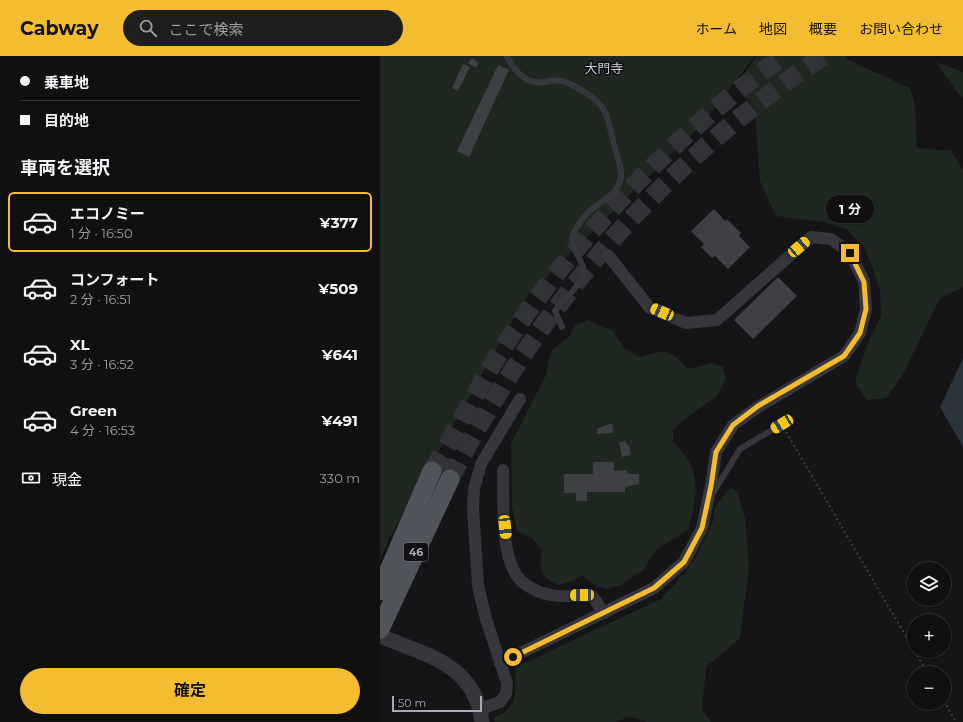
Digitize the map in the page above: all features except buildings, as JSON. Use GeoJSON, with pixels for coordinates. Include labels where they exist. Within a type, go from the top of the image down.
{"type":"FeatureCollection","features":[{"type":"Feature","properties":{"kind":"main road","name":"46"},"geometry":{"type":"LineString","coordinates":[[380,591],[432,471]]}},
{"type":"Feature","properties":{"kind":"main road","name":"46"},"geometry":{"type":"LineString","coordinates":[[381,630],[450,479]]}},
{"type":"Feature","properties":{"kind":"street"},"geometry":{"type":"LineString","coordinates":[[500,663],[654,588],[684,562],[702,528],[716,452],[733,425],[758,406],[844,356],[860,333],[866,309],[864,282],[850,253],[831,238],[811,237],[717,320],[686,323],[650,308],[608,255]]}},
{"type":"Feature","properties":{"kind":"street"},"geometry":{"type":"LineString","coordinates":[[381,630],[454,669],[471,688],[482,716],[500,702],[506,694],[507,683],[486,619],[478,586],[472,508],[474,489],[481,464],[520,399]]}},
{"type":"Feature","properties":{"kind":"street"},"geometry":{"type":"LineString","coordinates":[[503,470],[504,515],[507,550],[516,574],[532,589],[551,595],[582,595],[593,597],[604,613]]}},
{"type":"Feature","properties":{"kind":"lane"},"geometry":{"type":"LineString","coordinates":[[507,56],[520,74],[527,79],[534,82],[563,81],[598,103],[606,114],[621,170],[618,186],[587,214],[574,235],[573,240],[584,273],[579,283],[555,311],[562,328]]}},
{"type":"Feature","properties":{"kind":"lane"},"geometry":{"type":"LineString","coordinates":[[707,503],[740,449],[782,424]]}},
{"type":"Feature","properties":{"kind":"path"},"geometry":{"type":"LineString","coordinates":[[782,424],[907,638]]}},
{"type":"Feature","properties":{"kind":"path"},"geometry":{"type":"LineString","coordinates":[[949,710],[956,722]]}},
{"type":"Feature","properties":{"kind":"shaded area"},"geometry":{"type":"Polygon","coordinates":[[[380,56],[755,56],[702,124],[526,297],[389,539],[380,560],[380,56]]]}},
{"type":"Feature","properties":{"kind":"shaded area"},"geometry":{"type":"Polygon","coordinates":[[[757,56],[845,56],[848,60],[910,88],[915,105],[917,148],[951,151],[963,170],[963,287],[940,298],[903,374],[886,398],[867,400],[855,382],[867,345],[881,316],[880,292],[873,268],[864,248],[848,230],[823,222],[776,216],[760,181],[755,109],[736,86],[757,56]]]}},
{"type":"Feature","properties":{"kind":"shaded area"},"geometry":{"type":"Polygon","coordinates":[[[936,62],[963,72],[963,97],[960,96],[936,62]]]}},
{"type":"Feature","properties":{"kind":"shaded area"},"geometry":{"type":"Polygon","coordinates":[[[589,320],[599,326],[612,330],[625,349],[639,357],[664,351],[676,357],[688,369],[711,363],[723,367],[726,379],[717,396],[683,420],[673,430],[673,442],[683,452],[689,462],[694,473],[696,483],[696,494],[688,530],[657,549],[643,570],[621,585],[605,589],[591,583],[582,575],[570,582],[558,585],[547,579],[542,572],[541,567],[542,550],[532,538],[517,531],[512,507],[511,444],[547,373],[548,361],[553,349],[569,337],[575,325],[589,320]]]}},
{"type":"Feature","properties":{"kind":"shaded area"},"geometry":{"type":"Polygon","coordinates":[[[963,358],[963,447],[940,407],[963,358]]]}},
{"type":"Feature","properties":{"kind":"shaded area"},"geometry":{"type":"Polygon","coordinates":[[[730,488],[737,491],[745,518],[749,567],[740,638],[706,667],[702,709],[711,722],[649,722],[628,717],[616,722],[495,722],[493,718],[509,708],[512,703],[515,691],[516,667],[661,599],[686,571],[696,557],[713,521],[715,507],[730,488]]]}},
{"type":"Feature","properties":{"kind":"tunnel"},"geometry":{"type":"LineString","coordinates":[[432,471],[506,343],[555,275],[582,243],[638,181],[668,151],[731,96],[784,56]]}},
{"type":"Feature","properties":{"kind":"tunnel"},"geometry":{"type":"LineString","coordinates":[[450,479],[485,415],[524,354],[565,297],[609,243],[657,192],[708,144],[764,99],[823,56]]}},
{"type":"Feature","properties":{"kind":"district","name":"大門寺"},"geometry":{"type":"Point","coordinates":[604,68]}},
{"type":"Feature","properties":{"kind":"route"},"geometry":{"type":"LineString","coordinates":[[513,657],[654,588],[684,562],[702,528],[711,486],[716,452],[733,425],[758,406],[844,356],[860,333],[866,309],[864,282],[850,253]]}}]}
